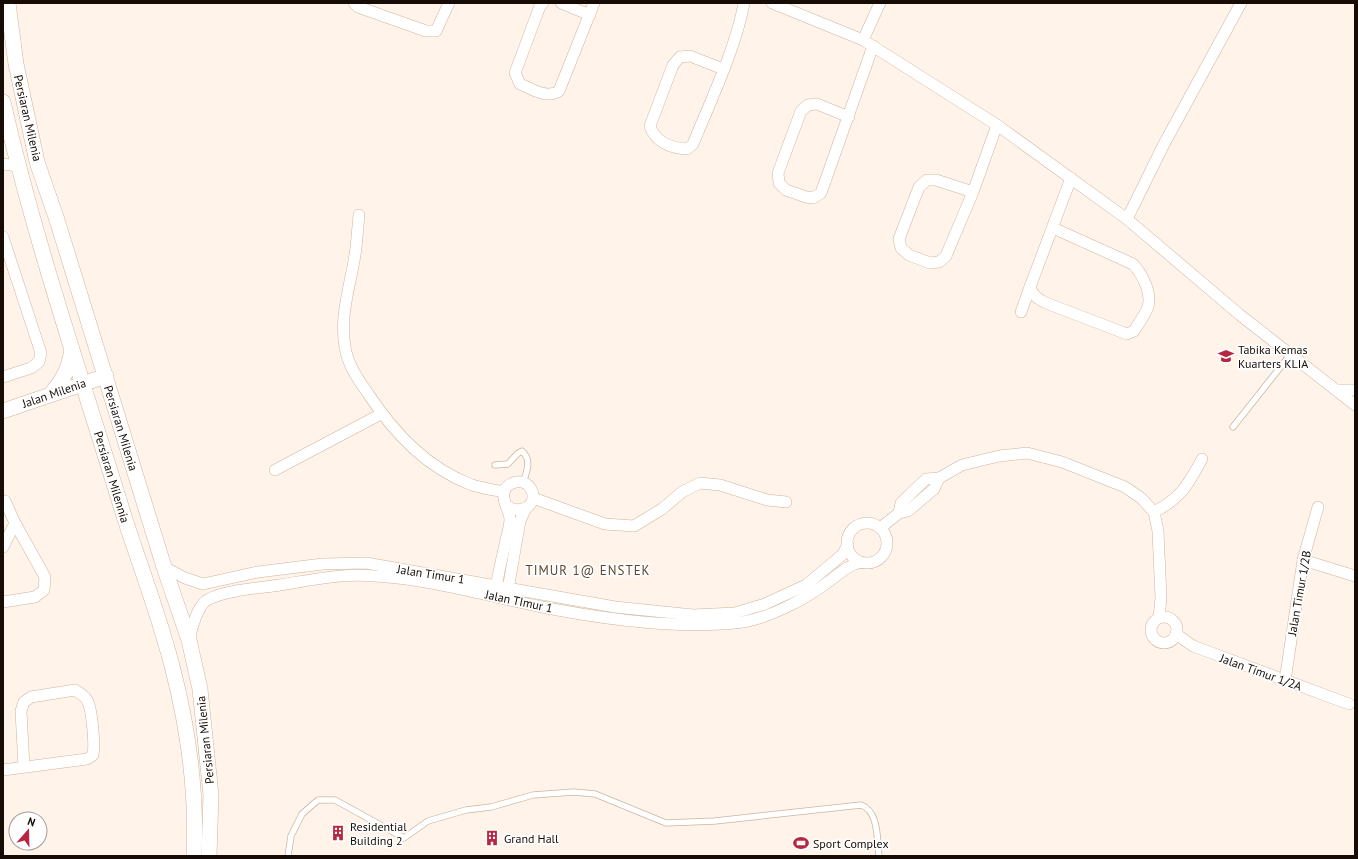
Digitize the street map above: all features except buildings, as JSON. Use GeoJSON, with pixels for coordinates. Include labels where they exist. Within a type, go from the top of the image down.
{"type":"FeatureCollection","features":[{"type":"Feature","properties":{"kind":"main road","name":"Persiaran Milenia"},"geometry":{"type":"LineString","coordinates":[[8,3],[16,64],[37,162],[57,220],[188,640],[200,688],[211,795],[210,856]]}},
{"type":"Feature","properties":{"kind":"main road","name":"Persiaran Milennia"},"geometry":{"type":"LineString","coordinates":[[3,102],[10,165],[72,348],[172,664],[184,715],[195,813],[194,856]]}},
{"type":"Feature","properties":{"kind":"main road"},"geometry":{"type":"LineString","coordinates":[[50,395],[64,378],[69,367],[72,348]]}},
{"type":"Feature","properties":{"kind":"main road","name":"Jalan Milenia"},"geometry":{"type":"LineString","coordinates":[[3,411],[106,376]]}},
{"type":"Feature","properties":{"kind":"main road"},"geometry":{"type":"LineString","coordinates":[[50,395],[68,396],[79,401],[93,416]]}},
{"type":"Feature","properties":{"kind":"street"},"geometry":{"type":"LineString","coordinates":[[354,3],[358,7],[426,32],[436,31],[449,3]]}},
{"type":"Feature","properties":{"kind":"street"},"geometry":{"type":"LineString","coordinates":[[543,3],[540,6],[515,73],[520,84],[546,94],[554,95],[559,91],[594,3]]}},
{"type":"Feature","properties":{"kind":"street"},"geometry":{"type":"LineString","coordinates":[[561,3],[590,15]]}},
{"type":"Feature","properties":{"kind":"street"},"geometry":{"type":"LineString","coordinates":[[723,69],[690,56],[680,57],[673,65],[650,126],[653,135],[659,140],[678,148],[687,149],[693,144],[723,69],[742,15],[744,3]]}},
{"type":"Feature","properties":{"kind":"street"},"geometry":{"type":"LineString","coordinates":[[772,3],[863,40],[997,125],[1127,220],[1290,355],[1355,405]]}},
{"type":"Feature","properties":{"kind":"street"},"geometry":{"type":"LineString","coordinates":[[863,40],[880,3]]}},
{"type":"Feature","properties":{"kind":"street"},"geometry":{"type":"LineString","coordinates":[[1127,220],[1164,144],[1241,3]]}},
{"type":"Feature","properties":{"kind":"street"},"geometry":{"type":"LineString","coordinates":[[849,117],[817,104],[808,105],[801,112],[778,174],[779,183],[786,190],[813,198],[821,193],[849,117],[873,46]]}},
{"type":"Feature","properties":{"kind":"street"},"geometry":{"type":"LineString","coordinates":[[973,192],[936,180],[927,180],[919,187],[899,239],[901,248],[909,255],[930,263],[938,262],[946,256],[973,192],[997,125]]}},
{"type":"Feature","properties":{"kind":"street"},"geometry":{"type":"LineString","coordinates":[[1021,312],[1071,178]]}},
{"type":"Feature","properties":{"kind":"street"},"geometry":{"type":"LineString","coordinates":[[359,215],[356,248],[344,307],[345,346],[349,366],[382,414],[417,454],[435,467],[473,485],[504,492]]}},
{"type":"Feature","properties":{"kind":"street"},"geometry":{"type":"LineString","coordinates":[[1030,287],[1032,293],[1037,299],[1126,334],[1134,331],[1148,306],[1148,295],[1142,274],[1133,264],[1053,228]]}},
{"type":"Feature","properties":{"kind":"street"},"geometry":{"type":"LineString","coordinates":[[3,237],[41,353],[39,362],[31,368],[3,377]]}},
{"type":"Feature","properties":{"kind":"street"},"geometry":{"type":"LineString","coordinates":[[1336,390],[1355,390]]}},
{"type":"Feature","properties":{"kind":"street"},"geometry":{"type":"LineString","coordinates":[[275,470],[382,414]]}},
{"type":"Feature","properties":{"kind":"street"},"geometry":{"type":"LineString","coordinates":[[880,528],[899,513],[908,511],[934,489],[939,478],[962,465],[999,456],[1027,453],[1062,462],[1125,487],[1141,498],[1154,512],[1158,531],[1161,598],[1159,618],[1152,626],[1153,637],[1163,642],[1173,639],[1177,629],[1173,620],[1164,617],[1159,618]]}},
{"type":"Feature","properties":{"kind":"street"},"geometry":{"type":"LineString","coordinates":[[1154,512],[1172,503],[1183,491],[1202,459]]}},
{"type":"Feature","properties":{"kind":"street"},"geometry":{"type":"LineString","coordinates":[[495,591],[510,520],[504,492],[506,488],[514,482],[524,483],[531,489],[533,498],[531,503],[524,510],[520,521],[507,593]]}},
{"type":"Feature","properties":{"kind":"street"},"geometry":{"type":"LineString","coordinates":[[533,498],[605,524],[634,526],[662,509],[682,492],[700,483],[720,486],[767,500],[786,502]]}},
{"type":"Feature","properties":{"kind":"street"},"geometry":{"type":"LineString","coordinates":[[3,602],[35,597],[44,590],[45,577],[15,523],[5,501]]}},
{"type":"Feature","properties":{"kind":"street"},"geometry":{"type":"LineString","coordinates":[[507,506],[515,510],[524,510]]}},
{"type":"Feature","properties":{"kind":"street","name":"Jalan Timur 1/2B"},"geometry":{"type":"LineString","coordinates":[[1285,681],[1303,560],[1318,507]]}},
{"type":"Feature","properties":{"kind":"street"},"geometry":{"type":"LineString","coordinates":[[3,547],[15,523]]}},
{"type":"Feature","properties":{"kind":"street"},"geometry":{"type":"LineString","coordinates":[[868,523],[880,528],[887,541],[883,556],[877,561],[869,563],[861,562],[853,556],[848,545],[848,538],[855,527],[868,523]]}},
{"type":"Feature","properties":{"kind":"street","name":"Jalan Timur 1"},"geometry":{"type":"LineString","coordinates":[[164,567],[185,578],[203,584],[258,572],[323,564],[366,563],[507,593],[614,607],[693,614],[735,613],[765,604],[806,585],[842,555],[848,545]]}},
{"type":"Feature","properties":{"kind":"street"},"geometry":{"type":"LineString","coordinates":[[1303,560],[1355,576]]}},
{"type":"Feature","properties":{"kind":"street","name":"Jalan TImur 1"},"geometry":{"type":"LineString","coordinates":[[507,593],[542,607],[657,624],[696,625],[738,623],[767,616],[811,594],[849,565],[861,562]]}},
{"type":"Feature","properties":{"kind":"street","name":"Jalan TImur 1"},"geometry":{"type":"LineString","coordinates":[[188,640],[196,614],[208,599],[240,591],[340,576],[373,575],[495,591]]}},
{"type":"Feature","properties":{"kind":"street","name":"Jalan Timur 1/2A"},"geometry":{"type":"LineString","coordinates":[[1176,634],[1192,646],[1350,704]]}},
{"type":"Feature","properties":{"kind":"street"},"geometry":{"type":"LineString","coordinates":[[3,770],[87,759],[93,755],[94,746],[88,702],[83,694],[75,690],[31,697],[24,702],[20,711],[24,767]]}},
{"type":"Feature","properties":{"kind":"lane"},"geometry":{"type":"LineString","coordinates":[[1233,427],[1290,355]]}},
{"type":"Feature","properties":{"kind":"lane"},"geometry":{"type":"LineString","coordinates":[[495,465],[508,464],[522,451],[526,454],[529,462],[524,483]]}},
{"type":"Feature","properties":{"kind":"lane"},"geometry":{"type":"LineString","coordinates":[[288,856],[291,836],[302,814],[318,800],[335,800],[404,838],[428,822],[466,810],[491,807],[533,796],[574,792],[595,794],[666,823],[715,821],[861,805],[866,806],[874,816],[879,856]]}},
{"type":"Feature","properties":{"kind":"place","name":"Tabika Kemas Kuarters KLIA"},"geometry":{"type":"Point","coordinates":[1226,356]}},
{"type":"Feature","properties":{"kind":"place","name":"Residential Building 2"},"geometry":{"type":"Point","coordinates":[338,833]}},
{"type":"Feature","properties":{"kind":"place","name":"Grand Hall"},"geometry":{"type":"Point","coordinates":[492,838]}},
{"type":"Feature","properties":{"kind":"place","name":"Sport Complex"},"geometry":{"type":"Point","coordinates":[801,843]}},
{"type":"Feature","properties":{"kind":"district","name":"TIMUR 1@ ENSTEK"},"geometry":{"type":"Point","coordinates":[588,570]}}]}
